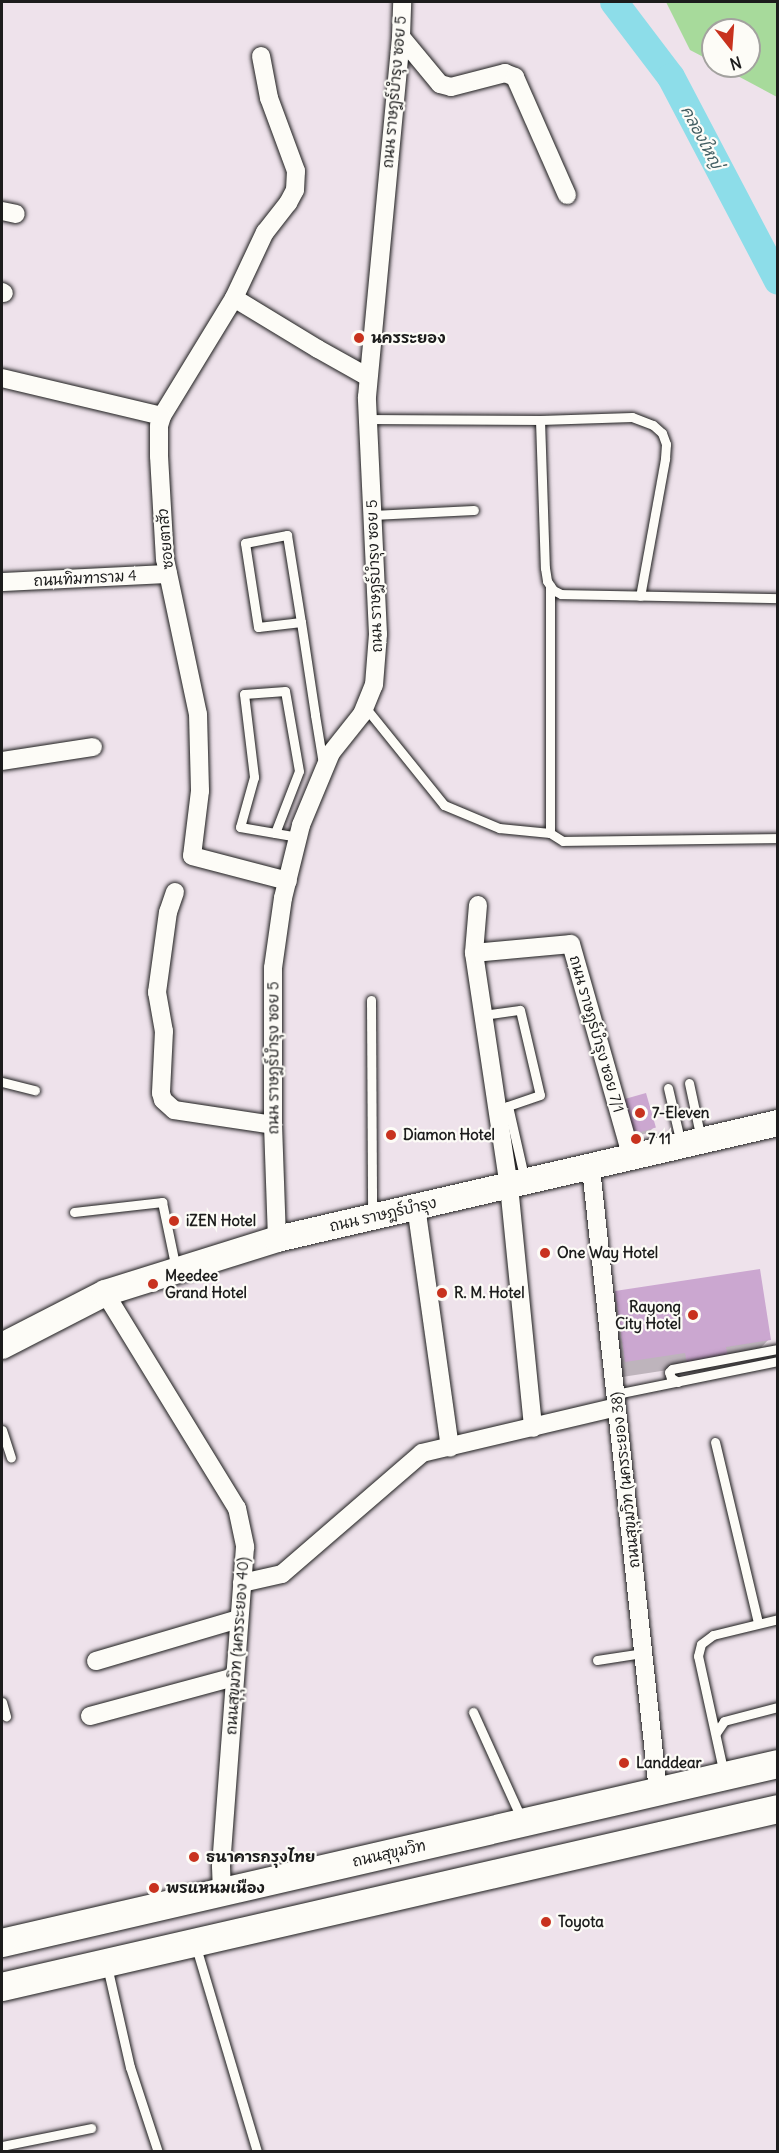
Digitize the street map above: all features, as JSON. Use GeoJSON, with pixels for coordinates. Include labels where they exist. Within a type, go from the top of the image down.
{"type":"FeatureCollection","features":[{"type":"Feature","properties":{"kind":"main road","name":"ถนนสุขุมวิท"},"geometry":{"type":"LineString","coordinates":[[2,1943],[777,1764]]}},
{"type":"Feature","properties":{"kind":"main road"},"geometry":{"type":"LineString","coordinates":[[2,1987],[777,1809]]}},
{"type":"Feature","properties":{"kind":"street","name":"ถนน ราษฎร์บำรุง ซอย 5"},"geometry":{"type":"LineString","coordinates":[[277,1239],[273,1125],[273,968],[288,881],[298,837],[328,762],[363,710],[374,685],[378,634],[368,377],[401,37],[402,2]]}},
{"type":"Feature","properties":{"kind":"street"},"geometry":{"type":"LineString","coordinates":[[401,37],[440,84],[451,87],[505,73],[515,76],[567,195]]}},
{"type":"Feature","properties":{"kind":"street","name":"ซอยตาสัว"},"geometry":{"type":"LineString","coordinates":[[261,56],[269,98],[296,171],[295,190],[288,203],[265,232],[234,298],[162,416],[159,426],[159,456],[168,574],[198,714],[200,791],[192,856],[288,881]]}},
{"type":"Feature","properties":{"kind":"street"},"geometry":{"type":"LineString","coordinates":[[234,298],[318,350],[368,377]]}},
{"type":"Feature","properties":{"kind":"street"},"geometry":{"type":"LineString","coordinates":[[2,378],[162,416]]}},
{"type":"Feature","properties":{"kind":"street","name":"ถนนทิมทาราม 4"},"geometry":{"type":"LineString","coordinates":[[2,582],[168,574]]}},
{"type":"Feature","properties":{"kind":"street"},"geometry":{"type":"LineString","coordinates":[[2,761],[93,747]]}},
{"type":"Feature","properties":{"kind":"street"},"geometry":{"type":"LineString","coordinates":[[175,892],[168,912],[157,992],[164,1031],[161,1093],[163,1100],[174,1110],[273,1125]]}},
{"type":"Feature","properties":{"kind":"street"},"geometry":{"type":"LineString","coordinates":[[478,905],[474,953],[483,1015],[517,1184],[533,1428]]}},
{"type":"Feature","properties":{"kind":"street","name":"ถนน ราษฎร์บำรุง ซอย 7/1"},"geometry":{"type":"LineString","coordinates":[[474,953],[571,944],[632,1158]]}},
{"type":"Feature","properties":{"kind":"street","name":"ถนน ราษฎร์บำรุง"},"geometry":{"type":"LineString","coordinates":[[2,1346],[105,1293],[277,1239],[591,1168],[777,1123]]}},
{"type":"Feature","properties":{"kind":"street","name":"ถนนสุขุมวิท (นครระยอง 38)"},"geometry":{"type":"LineString","coordinates":[[591,1168],[658,1791]]}},
{"type":"Feature","properties":{"kind":"street"},"geometry":{"type":"LineString","coordinates":[[416,1206],[450,1448]]}},
{"type":"Feature","properties":{"kind":"street","name":"ถนนสุขุมวิท (นครระยอง 40)"},"geometry":{"type":"LineString","coordinates":[[105,1293],[237,1508],[245,1546],[220,1866],[222,1892]]}},
{"type":"Feature","properties":{"kind":"street"},"geometry":{"type":"LineString","coordinates":[[242,1584],[282,1574],[422,1453],[533,1428],[616,1401]]}},
{"type":"Feature","properties":{"kind":"street"},"geometry":{"type":"LineString","coordinates":[[96,1661],[239,1619]]}},
{"type":"Feature","properties":{"kind":"street"},"geometry":{"type":"LineString","coordinates":[[90,1716],[235,1677]]}},
{"type":"Feature","properties":{"kind":"lane"},"geometry":{"type":"LineString","coordinates":[[368,418],[540,420],[632,417],[653,425],[662,433],[666,444],[665,459],[640,597]]}},
{"type":"Feature","properties":{"kind":"lane"},"geometry":{"type":"LineString","coordinates":[[540,420],[545,568],[550,586],[550,833]]}},
{"type":"Feature","properties":{"kind":"lane"},"geometry":{"type":"LineString","coordinates":[[372,515],[474,510]]}},
{"type":"Feature","properties":{"kind":"lane"},"geometry":{"type":"LineString","coordinates":[[301,622],[258,627],[245,543],[287,535],[328,762]]}},
{"type":"Feature","properties":{"kind":"lane"},"geometry":{"type":"LineString","coordinates":[[550,586],[561,594],[574,596],[777,598]]}},
{"type":"Feature","properties":{"kind":"lane"},"geometry":{"type":"LineString","coordinates":[[275,833],[299,771],[285,691],[244,694],[254,777],[240,827],[298,837]]}},
{"type":"Feature","properties":{"kind":"lane"},"geometry":{"type":"LineString","coordinates":[[363,710],[444,805],[499,828],[550,833],[562,841],[777,837]]}},
{"type":"Feature","properties":{"kind":"lane"},"geometry":{"type":"LineString","coordinates":[[371,1000],[372,1216]]}},
{"type":"Feature","properties":{"kind":"lane"},"geometry":{"type":"LineString","coordinates":[[483,1015],[520,1010],[540,1095],[508,1106],[517,1184]]}},
{"type":"Feature","properties":{"kind":"lane"},"geometry":{"type":"LineString","coordinates":[[2,1082],[34,1090]]}},
{"type":"Feature","properties":{"kind":"lane"},"geometry":{"type":"LineString","coordinates":[[689,1083],[691,1144]]}},
{"type":"Feature","properties":{"kind":"lane"},"geometry":{"type":"LineString","coordinates":[[668,1088],[691,1144]]}},
{"type":"Feature","properties":{"kind":"lane"},"geometry":{"type":"LineString","coordinates":[[74,1212],[162,1202],[176,1269]]}},
{"type":"Feature","properties":{"kind":"lane"},"geometry":{"type":"LineString","coordinates":[[679,1382],[671,1378],[669,1372],[672,1369],[777,1349]]}},
{"type":"Feature","properties":{"kind":"lane"},"geometry":{"type":"LineString","coordinates":[[616,1401],[679,1382],[777,1361]]}},
{"type":"Feature","properties":{"kind":"lane"},"geometry":{"type":"LineString","coordinates":[[2,1430],[11,1458]]}},
{"type":"Feature","properties":{"kind":"lane"},"geometry":{"type":"LineString","coordinates":[[716,1442],[758,1622]]}},
{"type":"Feature","properties":{"kind":"lane"},"geometry":{"type":"LineString","coordinates":[[725,1776],[698,1656],[701,1644],[712,1635],[777,1619]]}},
{"type":"Feature","properties":{"kind":"lane"},"geometry":{"type":"LineString","coordinates":[[597,1659],[643,1653]]}},
{"type":"Feature","properties":{"kind":"lane"},"geometry":{"type":"LineString","coordinates":[[2,1702],[6,1716]]}},
{"type":"Feature","properties":{"kind":"lane"},"geometry":{"type":"LineString","coordinates":[[716,1733],[724,1721],[777,1707]]}},
{"type":"Feature","properties":{"kind":"lane"},"geometry":{"type":"LineString","coordinates":[[473,1712],[522,1823]]}},
{"type":"Feature","properties":{"kind":"lane"},"geometry":{"type":"LineString","coordinates":[[195,1943],[257,2151]]}},
{"type":"Feature","properties":{"kind":"lane"},"geometry":{"type":"LineString","coordinates":[[106,1964],[130,2067],[158,2151]]}},
{"type":"Feature","properties":{"kind":"lane"},"geometry":{"type":"LineString","coordinates":[[2,2146],[91,2128]]}},
{"type":"Feature","properties":{"kind":"green space"},"geometry":{"type":"Polygon","coordinates":[[[666,2],[777,2],[777,97],[741,78],[761,78],[761,18],[701,18],[701,56],[690,50],[666,2]]]}},
{"type":"Feature","properties":{"kind":"building","name":"7-Eleven"},"geometry":{"type":"Polygon","coordinates":[[[646,1093],[656,1128],[634,1134],[624,1099],[646,1093]]]}},
{"type":"Feature","properties":{"kind":"building","name":"Rayong City Hotel"},"geometry":{"type":"Polygon","coordinates":[[[760,1269],[771,1340],[726,1347],[729,1363],[688,1369],[685,1353],[625,1362],[615,1291],[760,1269]]]}},
{"type":"Feature","properties":{"kind":"waterway","name":"คลองใหญ่"},"geometry":{"type":"LineString","coordinates":[[614,2],[671,77],[778,281]]}},
{"type":"Feature","properties":{"kind":"place","name":"นครระยอง"},"geometry":{"type":"Point","coordinates":[359,338]}},
{"type":"Feature","properties":{"kind":"place","name":"7-Eleven"},"geometry":{"type":"Point","coordinates":[640,1113]}},
{"type":"Feature","properties":{"kind":"place","name":"Diamon Hotel"},"geometry":{"type":"Point","coordinates":[391,1135]}},
{"type":"Feature","properties":{"kind":"place","name":"7 11"},"geometry":{"type":"Point","coordinates":[636,1139]}},
{"type":"Feature","properties":{"kind":"place","name":"iZEN Hotel"},"geometry":{"type":"Point","coordinates":[174,1221]}},
{"type":"Feature","properties":{"kind":"place","name":"One Way Hotel"},"geometry":{"type":"Point","coordinates":[545,1253]}},
{"type":"Feature","properties":{"kind":"place","name":"Meedee Grand Hotel"},"geometry":{"type":"Point","coordinates":[153,1284]}},
{"type":"Feature","properties":{"kind":"place","name":"R. M. Hotel"},"geometry":{"type":"Point","coordinates":[442,1293]}},
{"type":"Feature","properties":{"kind":"place","name":"Rayong City Hotel"},"geometry":{"type":"Point","coordinates":[693,1315]}},
{"type":"Feature","properties":{"kind":"place","name":"Landdear"},"geometry":{"type":"Point","coordinates":[624,1763]}},
{"type":"Feature","properties":{"kind":"place","name":"ธนาคารกรุงไทย"},"geometry":{"type":"Point","coordinates":[194,1857]}},
{"type":"Feature","properties":{"kind":"place","name":"พรแหนมเนือง"},"geometry":{"type":"Point","coordinates":[154,1888]}},
{"type":"Feature","properties":{"kind":"place","name":"Toyota"},"geometry":{"type":"Point","coordinates":[546,1922]}}]}
